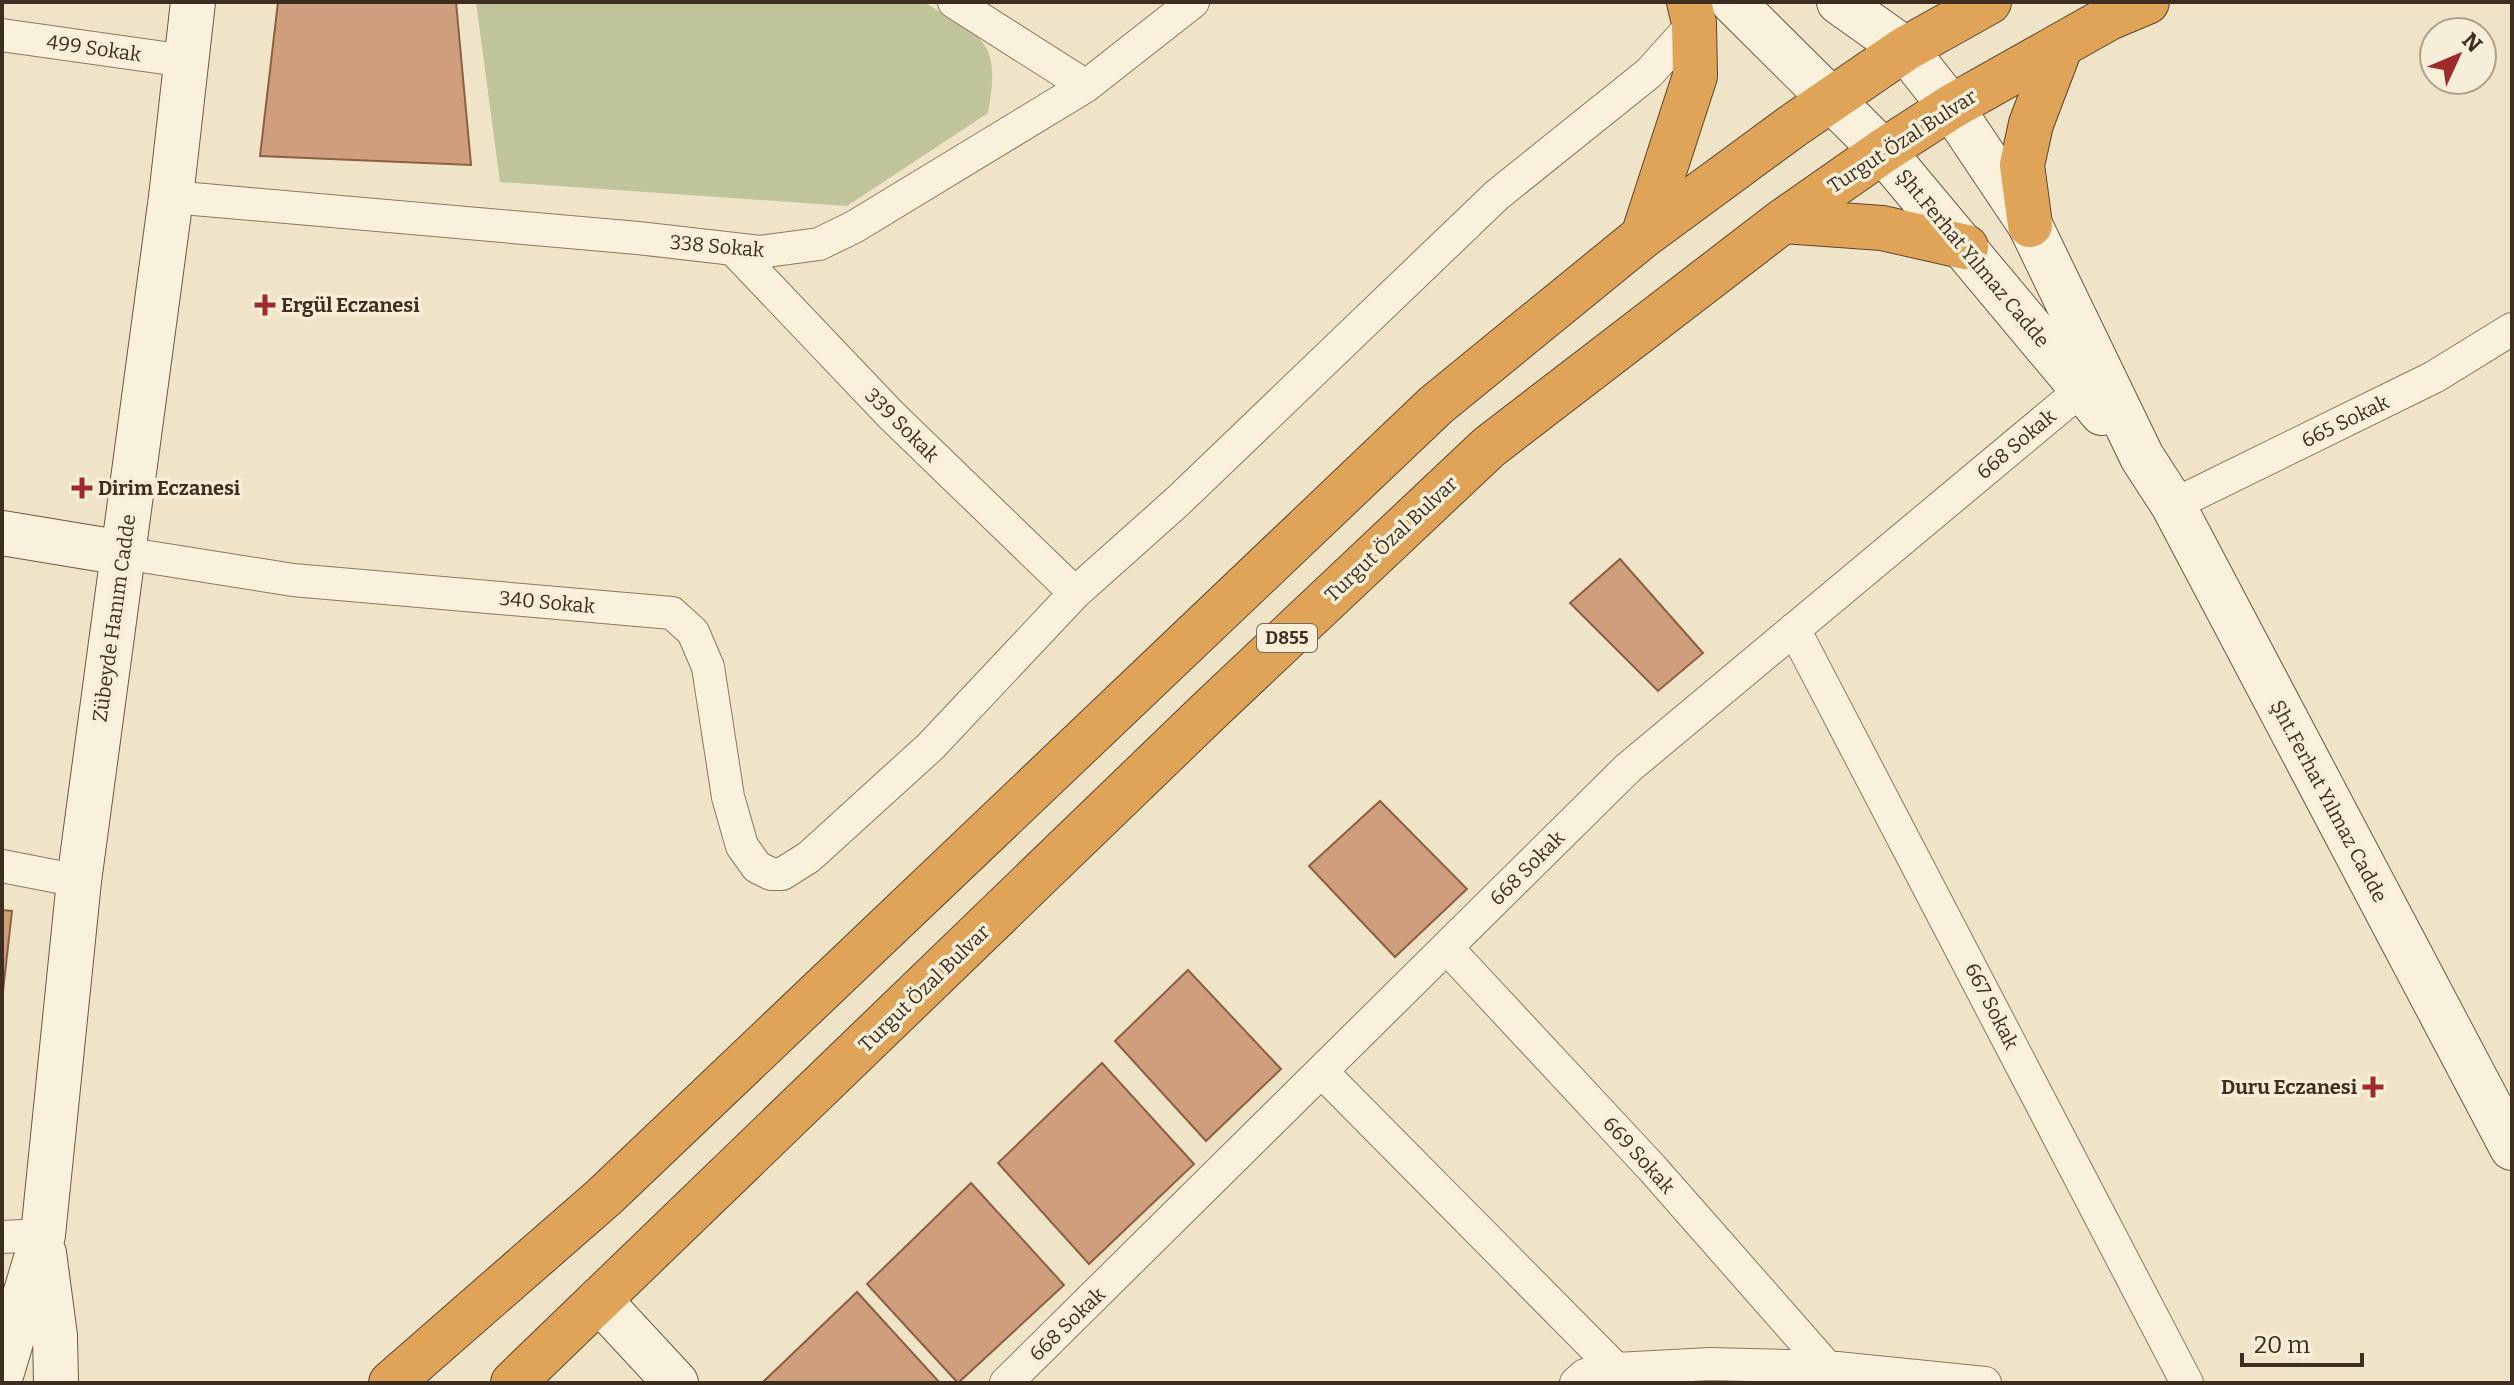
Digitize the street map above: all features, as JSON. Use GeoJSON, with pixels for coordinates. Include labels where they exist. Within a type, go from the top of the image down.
{"type":"FeatureCollection","features":[{"type":"Feature","properties":{"kind":"highway"},"geometry":{"type":"LineString","coordinates":[[391,1383],[604,1197],[1436,405],[1643,236],[1831,98],[1905,49],[1989,2]]}},
{"type":"Feature","properties":{"kind":"highway","name":"Turgut Özal Bulvar"},"geometry":{"type":"LineString","coordinates":[[513,1383],[1209,711],[1489,447],[1783,221],[1883,151],[1951,107],[2109,18],[2147,2]]}},
{"type":"Feature","properties":{"kind":"highway"},"geometry":{"type":"LineString","coordinates":[[1643,236],[1695,76],[1692,12]]}},
{"type":"Feature","properties":{"kind":"highway"},"geometry":{"type":"LineString","coordinates":[[2030,225],[2022,165],[2031,124],[2061,45]]}},
{"type":"Feature","properties":{"kind":"highway"},"geometry":{"type":"LineString","coordinates":[[1783,221],[1882,228],[1966,247]]}},
{"type":"Feature","properties":{"kind":"street","name":"Zübeyde Hanım Cadde"},"geometry":{"type":"LineString","coordinates":[[2,1372],[79,881],[171,197],[193,2]]}},
{"type":"Feature","properties":{"kind":"street"},"geometry":{"type":"LineString","coordinates":[[954,2],[1086,86]]}},
{"type":"Feature","properties":{"kind":"street","name":"338 Sokak"},"geometry":{"type":"LineString","coordinates":[[171,197],[638,238],[760,252],[819,244],[854,227],[1086,86],[1193,2]]}},
{"type":"Feature","properties":{"kind":"street","name":"Şht.Ferhat Yılmaz Cadde"},"geometry":{"type":"LineString","coordinates":[[1733,2],[1883,151],[1966,247],[2081,390],[2142,457]]}},
{"type":"Feature","properties":{"kind":"street","name":"Şht.Ferhat Yılmaz Cadde"},"geometry":{"type":"LineString","coordinates":[[1839,2],[1905,49],[1951,107],[2030,225],[2142,457],[2173,505],[2512,1148]]}},
{"type":"Feature","properties":{"kind":"street"},"geometry":{"type":"LineString","coordinates":[[1075,593],[1178,501],[1497,195],[1649,73],[1692,12]]}},
{"type":"Feature","properties":{"kind":"street","name":"499 Sokak"},"geometry":{"type":"LineString","coordinates":[[2,35],[186,61]]}},
{"type":"Feature","properties":{"kind":"street","name":"339 Sokak"},"geometry":{"type":"LineString","coordinates":[[734,250],[891,415],[1075,593]]}},
{"type":"Feature","properties":{"kind":"street","name":"665 Sokak"},"geometry":{"type":"LineString","coordinates":[[2173,505],[2434,377],[2512,329]]}},
{"type":"Feature","properties":{"kind":"street","name":"668 Sokak"},"geometry":{"type":"LineString","coordinates":[[1006,1383],[1323,1073],[1628,768],[2081,390]]}},
{"type":"Feature","properties":{"kind":"street"},"geometry":{"type":"LineString","coordinates":[[2,533],[123,553]]}},
{"type":"Feature","properties":{"kind":"street","name":"340 Sokak"},"geometry":{"type":"LineString","coordinates":[[123,553],[293,580],[672,613],[693,632],[708,667],[728,797],[742,846],[757,867],[771,874],[782,874],[809,857],[931,746],[1075,593]]}},
{"type":"Feature","properties":{"kind":"street","name":"667 Sokak"},"geometry":{"type":"LineString","coordinates":[[1794,629],[1887,802],[2187,1383]]}},
{"type":"Feature","properties":{"kind":"street"},"geometry":{"type":"LineString","coordinates":[[2,866],[79,881]]}},
{"type":"Feature","properties":{"kind":"street","name":"669 Sokak"},"geometry":{"type":"LineString","coordinates":[[1447,948],[1652,1168],[1827,1367]]}},
{"type":"Feature","properties":{"kind":"street"},"geometry":{"type":"LineString","coordinates":[[1323,1073],[1616,1369]]}},
{"type":"Feature","properties":{"kind":"street","name":"Zübeyde Hanım Cadde"},"geometry":{"type":"LineString","coordinates":[[22,1236],[55,1336],[56,1383]]}},
{"type":"Feature","properties":{"kind":"street"},"geometry":{"type":"LineString","coordinates":[[599,1300],[676,1383]]}},
{"type":"Feature","properties":{"kind":"street"},"geometry":{"type":"LineString","coordinates":[[55,1336],[81,1383]]}},
{"type":"Feature","properties":{"kind":"street"},"geometry":{"type":"LineString","coordinates":[[1576,1383],[1585,1375],[1616,1369],[1710,1364],[1827,1367],[1985,1383]]}},
{"type":"Feature","properties":{"kind":"green space"},"geometry":{"type":"Polygon","coordinates":[[[476,2],[924,2],[973,33],[983,43],[992,69],[988,113],[847,206],[500,182],[476,2]]]}},
{"type":"Feature","properties":{"kind":"building"},"geometry":{"type":"Polygon","coordinates":[[[278,2],[456,2],[471,165],[260,156],[278,2]]]}},
{"type":"Feature","properties":{"kind":"building"},"geometry":{"type":"Polygon","coordinates":[[[1620,559],[1703,653],[1658,691],[1570,603],[1620,559]]]}},
{"type":"Feature","properties":{"kind":"building"},"geometry":{"type":"Polygon","coordinates":[[[1380,801],[1467,889],[1395,957],[1309,866],[1380,801]]]}},
{"type":"Feature","properties":{"kind":"building"},"geometry":{"type":"Polygon","coordinates":[[[2,910],[12,911],[2,1000],[2,910]]]}},
{"type":"Feature","properties":{"kind":"building"},"geometry":{"type":"Polygon","coordinates":[[[1188,970],[1281,1069],[1206,1141],[1115,1041],[1188,970]]]}},
{"type":"Feature","properties":{"kind":"building"},"geometry":{"type":"Polygon","coordinates":[[[1102,1063],[1194,1164],[1089,1264],[998,1163],[1102,1063]]]}},
{"type":"Feature","properties":{"kind":"building"},"geometry":{"type":"Polygon","coordinates":[[[971,1183],[1064,1285],[958,1383],[867,1284],[971,1183]]]}},
{"type":"Feature","properties":{"kind":"building"},"geometry":{"type":"Polygon","coordinates":[[[857,1292],[940,1383],[762,1383],[857,1292]]]}},
{"type":"Feature","properties":{"kind":"place","name":"Ergül Eczanesi"},"geometry":{"type":"Point","coordinates":[265,305]}},
{"type":"Feature","properties":{"kind":"place","name":"Dirim Eczanesi"},"geometry":{"type":"Point","coordinates":[82,488]}},
{"type":"Feature","properties":{"kind":"place","name":"Duru Eczanesi"},"geometry":{"type":"Point","coordinates":[2373,1087]}}]}
